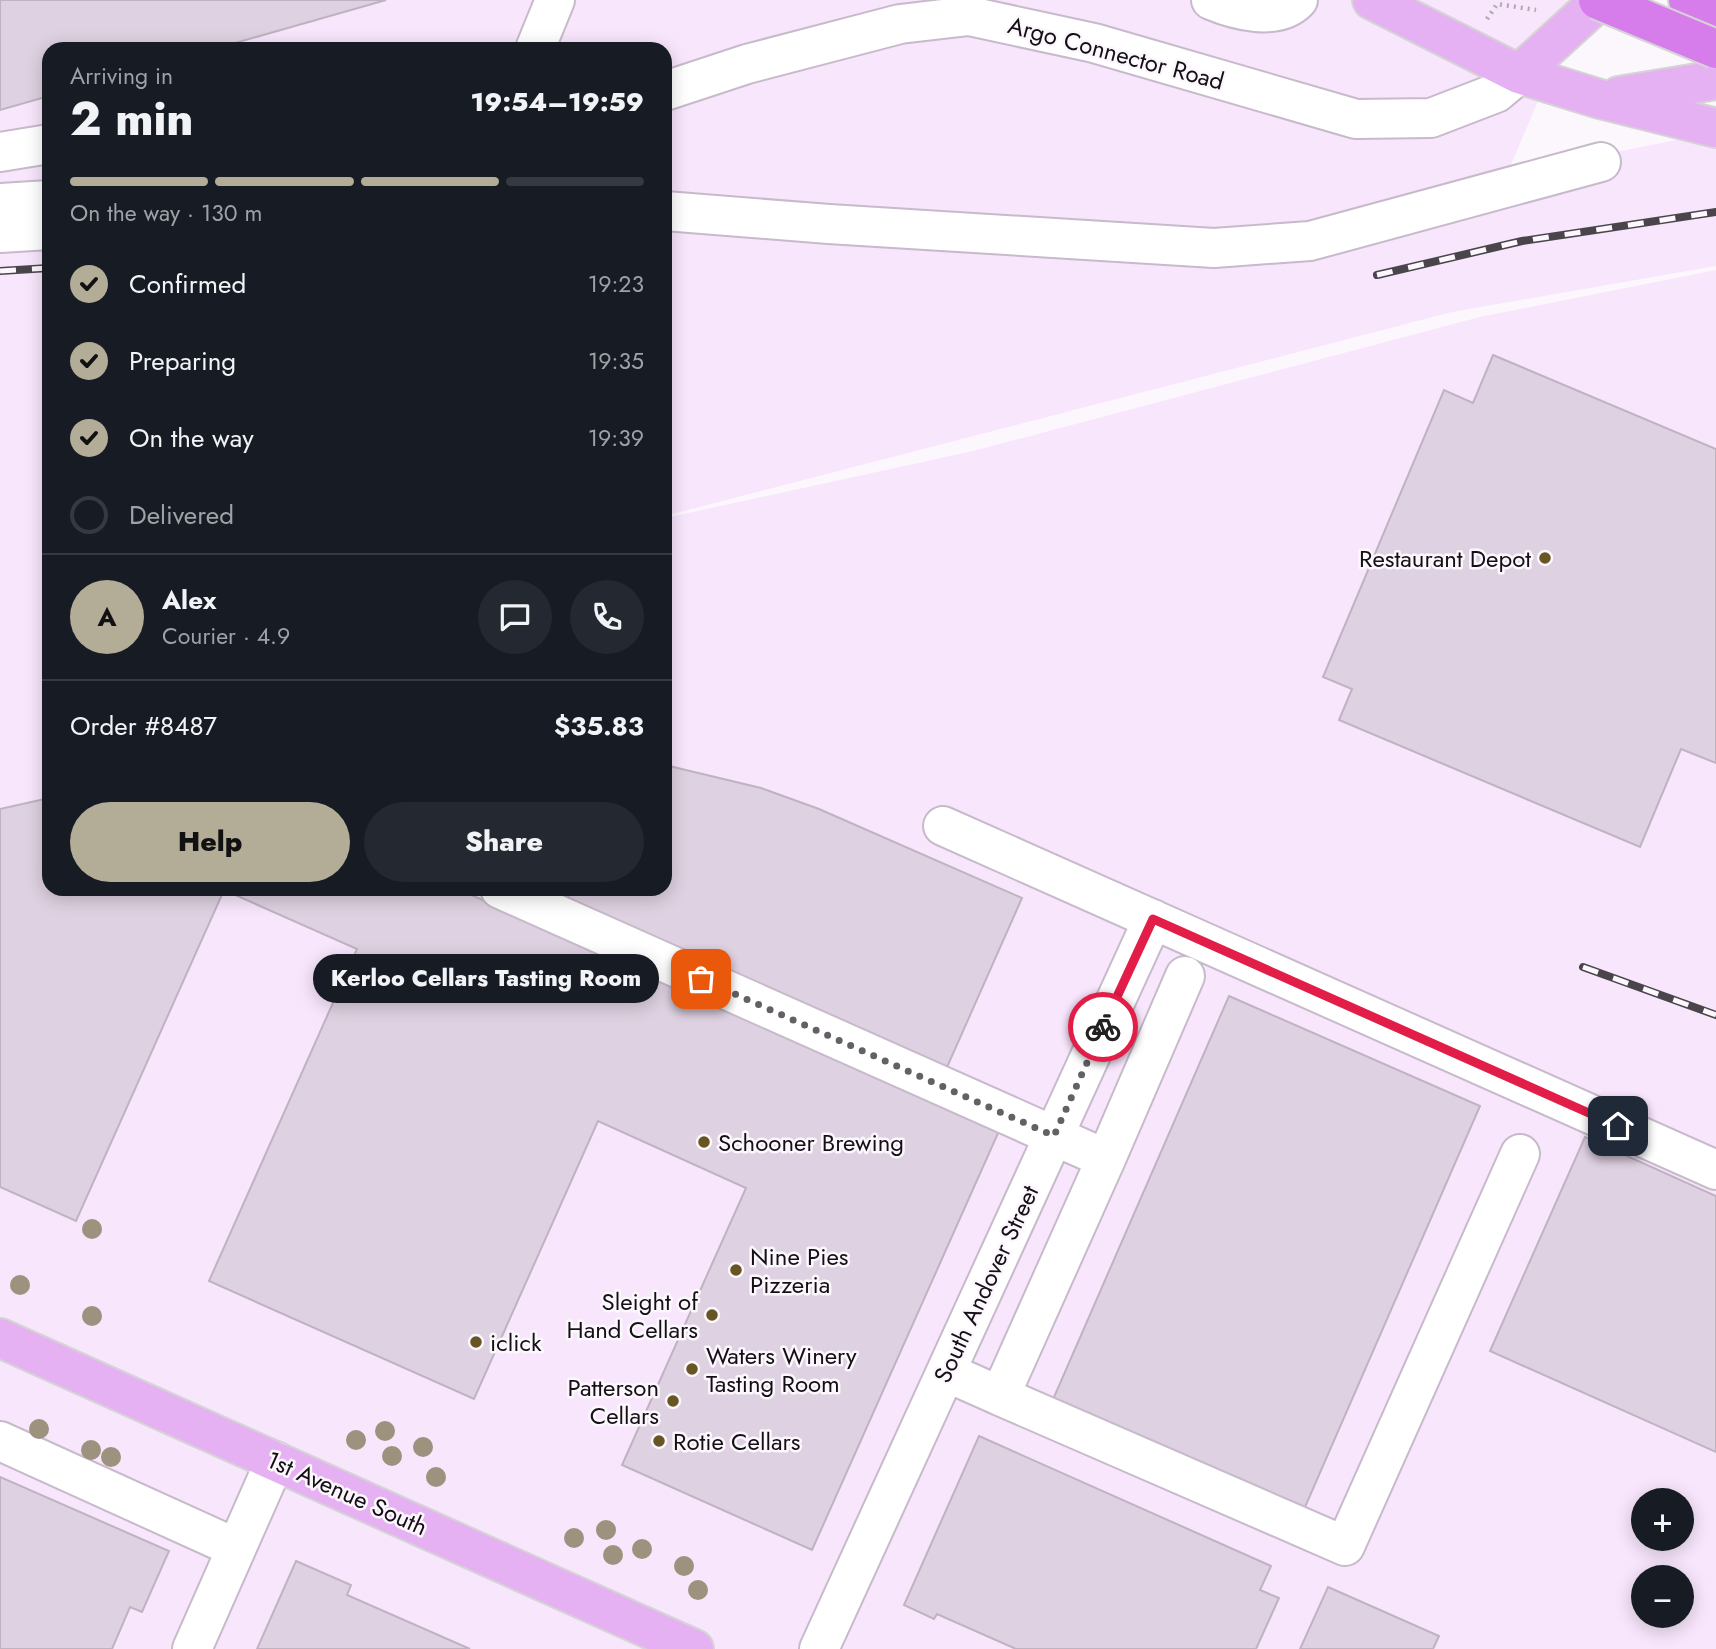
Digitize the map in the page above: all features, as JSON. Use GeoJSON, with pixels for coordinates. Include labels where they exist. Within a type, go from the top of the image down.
{"type":"FeatureCollection","features":[{"type":"Feature","properties":{"kind":"highway"},"geometry":{"type":"LineString","coordinates":[[1599,0],[1716,50]]}},
{"type":"Feature","properties":{"kind":"highway"},"geometry":{"type":"LineString","coordinates":[[1688,0],[1716,12]]}},
{"type":"Feature","properties":{"kind":"main road"},"geometry":{"type":"LineString","coordinates":[[1372,0],[1519,74],[1600,99],[1716,128]]}},
{"type":"Feature","properties":{"kind":"main road"},"geometry":{"type":"LineString","coordinates":[[1519,74],[1599,0]]}},
{"type":"Feature","properties":{"kind":"main road"},"geometry":{"type":"LineString","coordinates":[[1600,99],[1716,80]]}},
{"type":"Feature","properties":{"kind":"main road","name":"1st Avenue South"},"geometry":{"type":"LineString","coordinates":[[0,1338],[694,1649]]}},
{"type":"Feature","properties":{"kind":"street"},"geometry":{"type":"LineString","coordinates":[[538,42],[555,0]]}},
{"type":"Feature","properties":{"kind":"street"},"geometry":{"type":"LineString","coordinates":[[1211,0],[1230,7],[1268,13],[1298,0]]}},
{"type":"Feature","properties":{"kind":"street","name":"Argo Connector Road"},"geometry":{"type":"LineString","coordinates":[[672,88],[747,64],[900,24],[969,16],[1094,43],[1356,119],[1431,118],[1496,93],[1519,74]]}},
{"type":"Feature","properties":{"kind":"street"},"geometry":{"type":"LineString","coordinates":[[0,152],[42,145]]}},
{"type":"Feature","properties":{"kind":"street"},"geometry":{"type":"LineString","coordinates":[[672,211],[1214,248],[1310,241],[1601,163]]}},
{"type":"Feature","properties":{"kind":"street"},"geometry":{"type":"LineString","coordinates":[[0,203],[42,200]]}},
{"type":"Feature","properties":{"kind":"street"},"geometry":{"type":"LineString","coordinates":[[0,233],[42,230]]}},
{"type":"Feature","properties":{"kind":"street"},"geometry":{"type":"LineString","coordinates":[[943,826],[1148,931],[1716,1170]]}},
{"type":"Feature","properties":{"kind":"street"},"geometry":{"type":"LineString","coordinates":[[516,896],[1106,1159]]}},
{"type":"Feature","properties":{"kind":"street","name":"South Andover Street"},"geometry":{"type":"LineString","coordinates":[[818,1649],[1148,931]]}},
{"type":"Feature","properties":{"kind":"street"},"geometry":{"type":"LineString","coordinates":[[1000,1396],[1185,976]]}},
{"type":"Feature","properties":{"kind":"street"},"geometry":{"type":"LineString","coordinates":[[946,1373],[1345,1546],[1520,1154]]}},
{"type":"Feature","properties":{"kind":"street"},"geometry":{"type":"LineString","coordinates":[[0,1441],[236,1548]]}},
{"type":"Feature","properties":{"kind":"street"},"geometry":{"type":"LineString","coordinates":[[191,1649],[275,1461]]}},
{"type":"Feature","properties":{"kind":"path"},"geometry":{"type":"LineString","coordinates":[[1489,15],[1497,4],[1536,10],[1542,7]]}},
{"type":"Feature","properties":{"kind":"shaded area"},"geometry":{"type":"Polygon","coordinates":[[[0,0],[1581,0],[1507,174],[1716,132],[1716,266],[1452,312],[672,514],[672,42],[42,42],[42,896],[672,896],[672,516],[973,451],[1480,317],[1716,270],[1716,1649],[0,1649],[0,0]]]}},
{"type":"Feature","properties":{"kind":"building"},"geometry":{"type":"Polygon","coordinates":[[[0,0],[386,0],[239,42],[42,42],[42,98],[0,110],[0,0]]]}},
{"type":"Feature","properties":{"kind":"building","name":"Restaurant Depot"},"geometry":{"type":"Polygon","coordinates":[[[1493,355],[1716,449],[1716,763],[1681,749],[1640,847],[1339,720],[1352,689],[1323,677],[1444,390],[1473,403],[1493,355]]]}},
{"type":"Feature","properties":{"kind":"building"},"geometry":{"type":"Polygon","coordinates":[[[672,767],[761,788],[819,809],[1022,898],[944,1074],[565,904],[569,896],[672,896],[672,767]]]}},
{"type":"Feature","properties":{"kind":"building"},"geometry":{"type":"Polygon","coordinates":[[[42,800],[42,896],[221,896],[76,1221],[0,1187],[0,809],[42,800]]]}},
{"type":"Feature","properties":{"kind":"building"},"geometry":{"type":"Polygon","coordinates":[[[238,896],[474,896],[999,1131],[812,1550],[622,1465],[746,1188],[598,1121],[474,1399],[209,1281],[357,949],[238,896]]]}},
{"type":"Feature","properties":{"kind":"building"},"geometry":{"type":"Polygon","coordinates":[[[1229,996],[1480,1106],[1302,1514],[1051,1404],[1229,996]]]}},
{"type":"Feature","properties":{"kind":"building"},"geometry":{"type":"Polygon","coordinates":[[[1585,1137],[1716,1196],[1716,1452],[1490,1351],[1585,1137]]]}},
{"type":"Feature","properties":{"kind":"building"},"geometry":{"type":"Polygon","coordinates":[[[979,1436],[1271,1566],[1260,1590],[1279,1598],[1256,1649],[1016,1649],[937,1614],[934,1619],[904,1605],[979,1436]]]}},
{"type":"Feature","properties":{"kind":"building"},"geometry":{"type":"Polygon","coordinates":[[[0,1477],[169,1551],[142,1612],[130,1607],[112,1649],[0,1649],[0,1477]]]}},
{"type":"Feature","properties":{"kind":"building"},"geometry":{"type":"Polygon","coordinates":[[[296,1561],[351,1585],[347,1595],[470,1649],[257,1649],[296,1561]]]}},
{"type":"Feature","properties":{"kind":"building"},"geometry":{"type":"Polygon","coordinates":[[[1328,1587],[1439,1636],[1433,1649],[1300,1649],[1328,1587]]]}},
{"type":"Feature","properties":{"kind":"railway"},"geometry":{"type":"LineString","coordinates":[[1377,275],[1522,241],[1716,212]]}},
{"type":"Feature","properties":{"kind":"railway"},"geometry":{"type":"LineString","coordinates":[[0,271],[42,268]]}},
{"type":"Feature","properties":{"kind":"railway"},"geometry":{"type":"LineString","coordinates":[[1583,967],[1716,1015]]}},
{"type":"Feature","properties":{"kind":"way so far"},"geometry":{"type":"LineString","coordinates":[[701,979],[1054,1136],[1103,1027]]}},
{"type":"Feature","properties":{"kind":"place","name":"Restaurant Depot"},"geometry":{"type":"Point","coordinates":[1545,558]}},
{"type":"Feature","properties":{"kind":"place","name":"Kerloo Cellars Tasting Room"},"geometry":{"type":"Point","coordinates":[701,979]}},
{"type":"Feature","properties":{"kind":"place","name":"Schooner Brewing"},"geometry":{"type":"Point","coordinates":[704,1142]}},
{"type":"Feature","properties":{"kind":"place","name":"Nine Pies Pizzeria"},"geometry":{"type":"Point","coordinates":[736,1270]}},
{"type":"Feature","properties":{"kind":"place","name":"Sleight of Hand Cellars"},"geometry":{"type":"Point","coordinates":[712,1315]}},
{"type":"Feature","properties":{"kind":"place","name":"iclick"},"geometry":{"type":"Point","coordinates":[476,1342]}},
{"type":"Feature","properties":{"kind":"place","name":"Waters Winery Tasting Room"},"geometry":{"type":"Point","coordinates":[692,1369]}},
{"type":"Feature","properties":{"kind":"place","name":"Patterson Cellars"},"geometry":{"type":"Point","coordinates":[673,1401]}},
{"type":"Feature","properties":{"kind":"place","name":"Rotie Cellars"},"geometry":{"type":"Point","coordinates":[659,1441]}},
{"type":"Feature","properties":{"kind":"route"},"geometry":{"type":"LineString","coordinates":[[1103,1027],[1153,919],[1618,1126]]}}]}
